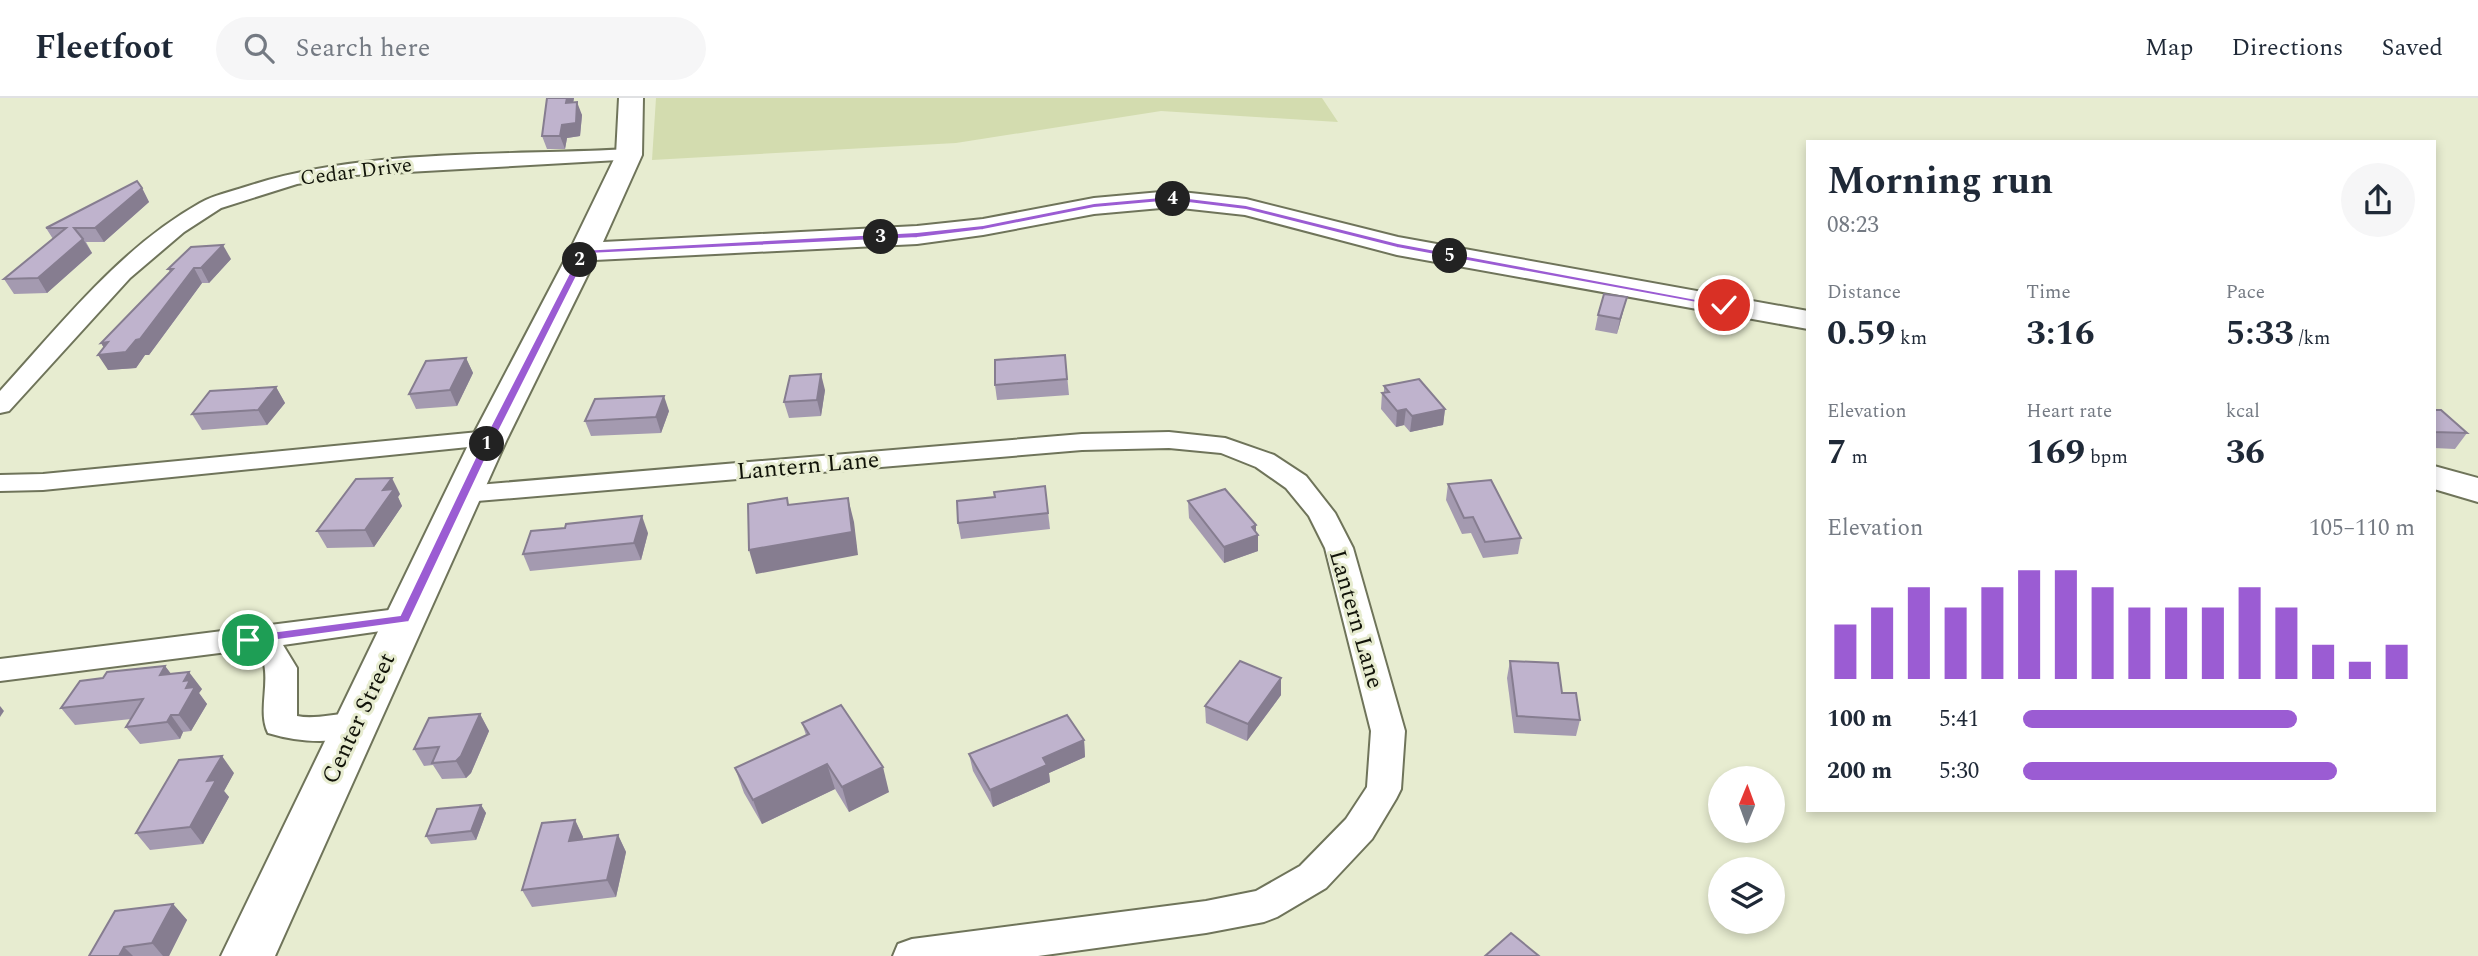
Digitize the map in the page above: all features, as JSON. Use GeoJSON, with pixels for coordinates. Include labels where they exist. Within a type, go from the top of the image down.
{"type":"FeatureCollection","features":[{"type":"Feature","properties":{"kind":"main road","name":"Center Street"},"geometry":{"type":"LineString","coordinates":[[248,956],[489,439],[584,252],[629,156],[631,98]]}},
{"type":"Feature","properties":{"kind":"main road"},"geometry":{"type":"LineString","coordinates":[[584,252],[917,235],[983,227],[1094,206],[1172,199],[1246,207],[1409,248],[1806,320]]}},
{"type":"Feature","properties":{"kind":"main road"},"geometry":{"type":"LineString","coordinates":[[2436,478],[2478,490]]}},
{"type":"Feature","properties":{"kind":"street","name":"Cedar Drive"},"geometry":{"type":"LineString","coordinates":[[0,406],[77,320],[137,262],[176,228],[209,207],[269,184],[328,171],[417,164],[629,156]]}},
{"type":"Feature","properties":{"kind":"street"},"geometry":{"type":"LineString","coordinates":[[0,483],[43,482],[489,439]]}},
{"type":"Feature","properties":{"kind":"street","name":"Lantern Lane"},"geometry":{"type":"LineString","coordinates":[[465,494],[1082,442],[1169,440],[1225,446],[1265,461],[1296,482],[1321,513],[1339,548],[1388,732],[1384,789],[1359,829],[1313,877],[1264,906],[1206,917],[912,956]]}},
{"type":"Feature","properties":{"kind":"street"},"geometry":{"type":"LineString","coordinates":[[0,670],[405,619]]}},
{"type":"Feature","properties":{"kind":"street"},"geometry":{"type":"LineString","coordinates":[[248,640],[271,652],[280,663],[280,724],[290,729],[305,730],[354,725]]}},
{"type":"Feature","properties":{"kind":"green space"},"geometry":{"type":"Polygon","coordinates":[[[656,98],[1322,98],[1338,122],[1161,111],[956,143],[652,160],[656,98]]]}},
{"type":"Feature","properties":{"kind":"building"},"geometry":{"type":"Polygon","coordinates":[[[547,98],[567,98],[566,103],[577,102],[576,123],[562,125],[560,136],[542,136],[547,98]]]}},
{"type":"Feature","properties":{"kind":"building"},"geometry":{"type":"Polygon","coordinates":[[[137,181],[142,188],[95,228],[74,228],[83,239],[38,278],[4,279],[66,228],[46,228],[137,181]]]}},
{"type":"Feature","properties":{"kind":"building"},"geometry":{"type":"Polygon","coordinates":[[[223,245],[201,268],[194,268],[140,339],[126,352],[98,355],[108,342],[101,343],[191,247],[223,245]]]}},
{"type":"Feature","properties":{"kind":"building"},"geometry":{"type":"Polygon","coordinates":[[[1604,294],[1627,297],[1620,319],[1598,315],[1604,294]]]}},
{"type":"Feature","properties":{"kind":"building"},"geometry":{"type":"Polygon","coordinates":[[[1065,355],[1067,379],[995,385],[995,360],[1065,355]]]}},
{"type":"Feature","properties":{"kind":"building"},"geometry":{"type":"Polygon","coordinates":[[[466,358],[450,390],[409,394],[426,361],[466,358]]]}},
{"type":"Feature","properties":{"kind":"building"},"geometry":{"type":"Polygon","coordinates":[[[821,374],[817,400],[784,402],[790,376],[821,374]]]}},
{"type":"Feature","properties":{"kind":"building"},"geometry":{"type":"Polygon","coordinates":[[[1419,379],[1445,409],[1412,416],[1406,409],[1397,411],[1382,393],[1389,392],[1384,386],[1419,379]]]}},
{"type":"Feature","properties":{"kind":"building"},"geometry":{"type":"Polygon","coordinates":[[[276,387],[258,410],[192,414],[210,391],[276,387]]]}},
{"type":"Feature","properties":{"kind":"building"},"geometry":{"type":"Polygon","coordinates":[[[664,396],[656,417],[585,421],[595,399],[664,396]]]}},
{"type":"Feature","properties":{"kind":"building"},"geometry":{"type":"Polygon","coordinates":[[[2436,410],[2441,410],[2467,433],[2436,432],[2436,410]]]}},
{"type":"Feature","properties":{"kind":"building"},"geometry":{"type":"Polygon","coordinates":[[[392,478],[383,490],[394,489],[365,530],[317,531],[356,479],[392,478]]]}},
{"type":"Feature","properties":{"kind":"building"},"geometry":{"type":"Polygon","coordinates":[[[1491,480],[1521,538],[1485,542],[1473,517],[1464,518],[1448,484],[1491,480]]]}},
{"type":"Feature","properties":{"kind":"building"},"geometry":{"type":"Polygon","coordinates":[[[1045,486],[1048,513],[958,523],[957,501],[995,497],[994,492],[1045,486]]]}},
{"type":"Feature","properties":{"kind":"building"},"geometry":{"type":"Polygon","coordinates":[[[1225,489],[1256,525],[1252,527],[1258,535],[1224,547],[1188,501],[1225,489]]]}},
{"type":"Feature","properties":{"kind":"building"},"geometry":{"type":"Polygon","coordinates":[[[787,498],[788,505],[848,498],[852,532],[749,550],[748,504],[787,498]]]}},
{"type":"Feature","properties":{"kind":"building"},"geometry":{"type":"Polygon","coordinates":[[[642,516],[634,543],[523,554],[531,531],[565,528],[566,524],[642,516]]]}},
{"type":"Feature","properties":{"kind":"building"},"geometry":{"type":"Polygon","coordinates":[[[1240,661],[1281,678],[1248,724],[1205,706],[1240,661]]]}},
{"type":"Feature","properties":{"kind":"building"},"geometry":{"type":"Polygon","coordinates":[[[1510,661],[1558,663],[1562,693],[1576,693],[1580,720],[1517,716],[1510,661]]]}},
{"type":"Feature","properties":{"kind":"building"},"geometry":{"type":"Polygon","coordinates":[[[165,666],[160,675],[189,672],[184,681],[190,680],[186,688],[195,687],[179,715],[171,715],[167,722],[126,727],[143,699],[61,708],[80,681],[103,678],[107,672],[165,666]]]}},
{"type":"Feature","properties":{"kind":"building"},"geometry":{"type":"Polygon","coordinates":[[[841,705],[883,767],[842,787],[827,764],[753,800],[735,768],[809,734],[802,723],[841,705]]]}},
{"type":"Feature","properties":{"kind":"building"},"geometry":{"type":"Polygon","coordinates":[[[480,714],[461,756],[456,761],[432,763],[439,747],[414,749],[429,718],[480,714]]]}},
{"type":"Feature","properties":{"kind":"building"},"geometry":{"type":"Polygon","coordinates":[[[1067,715],[1084,740],[1043,758],[1047,765],[990,790],[969,754],[1067,715]]]}},
{"type":"Feature","properties":{"kind":"building"},"geometry":{"type":"Polygon","coordinates":[[[222,756],[207,781],[216,780],[190,827],[136,833],[179,760],[222,756]]]}},
{"type":"Feature","properties":{"kind":"building"},"geometry":{"type":"Polygon","coordinates":[[[481,805],[471,831],[426,836],[437,809],[481,805]]]}},
{"type":"Feature","properties":{"kind":"building"},"geometry":{"type":"Polygon","coordinates":[[[575,820],[569,841],[618,835],[607,880],[522,890],[542,823],[575,820]]]}},
{"type":"Feature","properties":{"kind":"building"},"geometry":{"type":"Polygon","coordinates":[[[173,904],[152,943],[124,947],[119,956],[89,956],[115,911],[173,904]]]}},
{"type":"Feature","properties":{"kind":"building"},"geometry":{"type":"Polygon","coordinates":[[[1511,933],[1539,956],[1485,956],[1511,933]]]}},
{"type":"Feature","properties":{"kind":"route"},"geometry":{"type":"LineString","coordinates":[[248,640],[405,619],[489,439],[584,252],[917,235],[983,227],[1094,206],[1146,200],[1197,200],[1270,212],[1397,246],[1724,305]]}}]}
